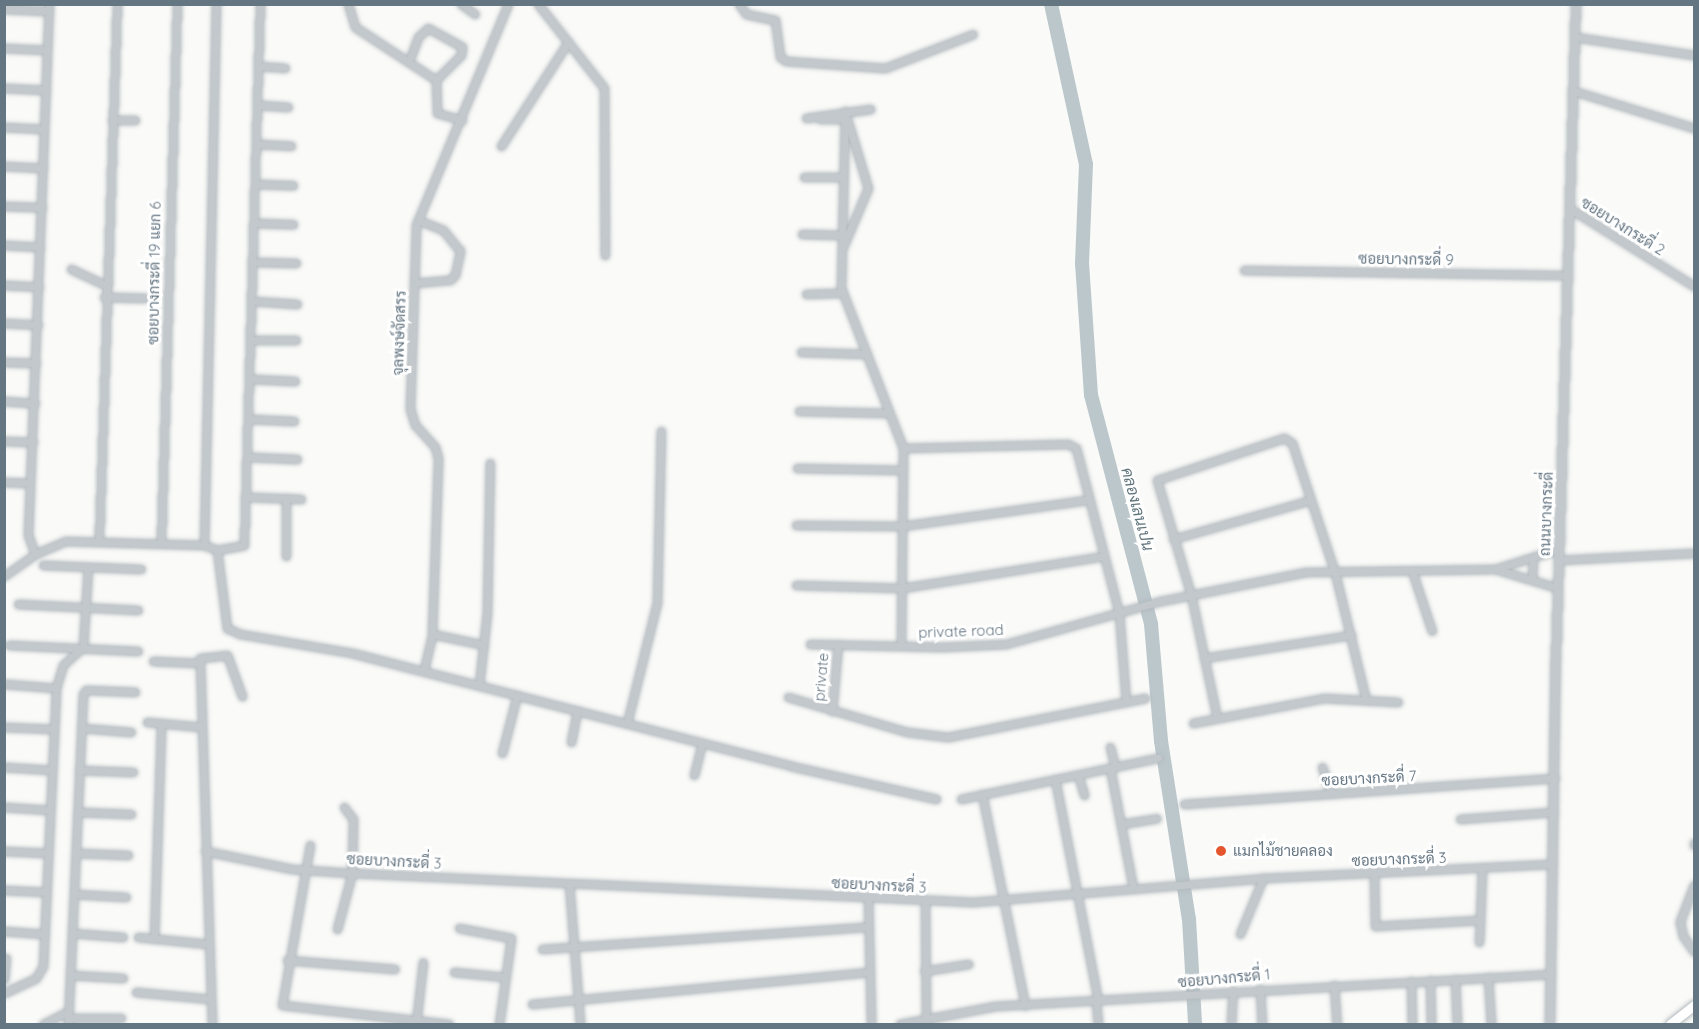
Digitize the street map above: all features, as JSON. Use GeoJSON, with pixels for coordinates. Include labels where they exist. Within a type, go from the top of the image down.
{"type":"FeatureCollection","features":[{"type":"Feature","properties":{"kind":"main road"},"geometry":{"type":"LineString","coordinates":[[1670,1024],[1695,1005]]}},
{"type":"Feature","properties":{"kind":"street"},"geometry":{"type":"LineString","coordinates":[[99,540],[104,297],[117,4]]}},
{"type":"Feature","properties":{"kind":"street","name":"ซอยบางกระดี่ 19 แยก 6"},"geometry":{"type":"LineString","coordinates":[[161,543],[177,4]]}},
{"type":"Feature","properties":{"kind":"street"},"geometry":{"type":"LineString","coordinates":[[204,545],[216,4]]}},
{"type":"Feature","properties":{"kind":"street"},"geometry":{"type":"LineString","coordinates":[[4,576],[35,554],[56,543],[99,540],[204,545],[217,550],[244,545],[248,497],[260,4]]}},
{"type":"Feature","properties":{"kind":"street"},"geometry":{"type":"LineString","coordinates":[[348,4],[355,27],[436,80]]}},
{"type":"Feature","properties":{"kind":"street"},"geometry":{"type":"LineString","coordinates":[[461,4],[475,14]]}},
{"type":"Feature","properties":{"kind":"street","name":"จุลพงษ์จัดสรร"},"geometry":{"type":"LineString","coordinates":[[424,670],[432,634],[438,458],[435,447],[416,425],[410,409],[418,220],[462,120],[508,4]]}},
{"type":"Feature","properties":{"kind":"street"},"geometry":{"type":"LineString","coordinates":[[538,4],[604,88],[605,255]]}},
{"type":"Feature","properties":{"kind":"street"},"geometry":{"type":"LineString","coordinates":[[739,4],[746,14],[775,20],[780,57],[786,61],[885,68],[973,34]]}},
{"type":"Feature","properties":{"kind":"street","name":"ถนนบางกระดี่"},"geometry":{"type":"LineString","coordinates":[[1550,1024],[1558,588],[1576,4]]}},
{"type":"Feature","properties":{"kind":"street"},"geometry":{"type":"LineString","coordinates":[[4,9],[49,8],[28,535],[35,554]]}},
{"type":"Feature","properties":{"kind":"street"},"geometry":{"type":"LineString","coordinates":[[409,61],[418,37],[428,28],[462,47],[461,55],[436,80],[437,113],[462,120]]}},
{"type":"Feature","properties":{"kind":"street"},"geometry":{"type":"LineString","coordinates":[[1575,37],[1695,55]]}},
{"type":"Feature","properties":{"kind":"street"},"geometry":{"type":"LineString","coordinates":[[501,146],[568,42]]}},
{"type":"Feature","properties":{"kind":"street"},"geometry":{"type":"LineString","coordinates":[[4,48],[47,50]]}},
{"type":"Feature","properties":{"kind":"street"},"geometry":{"type":"LineString","coordinates":[[258,66],[285,68]]}},
{"type":"Feature","properties":{"kind":"street"},"geometry":{"type":"LineString","coordinates":[[4,88],[46,90]]}},
{"type":"Feature","properties":{"kind":"street"},"geometry":{"type":"LineString","coordinates":[[1574,91],[1695,128]]}},
{"type":"Feature","properties":{"kind":"street"},"geometry":{"type":"LineString","coordinates":[[258,105],[288,107]]}},
{"type":"Feature","properties":{"kind":"street"},"geometry":{"type":"LineString","coordinates":[[845,115],[870,109]]}},
{"type":"Feature","properties":{"kind":"street"},"geometry":{"type":"LineString","coordinates":[[845,115],[843,293],[903,448],[901,646]]}},
{"type":"Feature","properties":{"kind":"street"},"geometry":{"type":"LineString","coordinates":[[842,250],[868,188],[845,115]]}},
{"type":"Feature","properties":{"kind":"street"},"geometry":{"type":"LineString","coordinates":[[112,120],[135,120]]}},
{"type":"Feature","properties":{"kind":"street"},"geometry":{"type":"LineString","coordinates":[[4,127],[44,129]]}},
{"type":"Feature","properties":{"kind":"street"},"geometry":{"type":"LineString","coordinates":[[257,144],[291,146]]}},
{"type":"Feature","properties":{"kind":"street"},"geometry":{"type":"LineString","coordinates":[[4,166],[43,168]]}},
{"type":"Feature","properties":{"kind":"street"},"geometry":{"type":"LineString","coordinates":[[804,177],[843,177]]}},
{"type":"Feature","properties":{"kind":"street"},"geometry":{"type":"LineString","coordinates":[[256,184],[293,185]]}},
{"type":"Feature","properties":{"kind":"street"},"geometry":{"type":"LineString","coordinates":[[4,206],[42,207]]}},
{"type":"Feature","properties":{"kind":"street","name":"ซอยบางกระดี่ 2"},"geometry":{"type":"LineString","coordinates":[[1569,208],[1695,286]]}},
{"type":"Feature","properties":{"kind":"street"},"geometry":{"type":"LineString","coordinates":[[414,283],[450,280],[459,251],[443,230],[418,220]]}},
{"type":"Feature","properties":{"kind":"street"},"geometry":{"type":"LineString","coordinates":[[255,223],[293,224]]}},
{"type":"Feature","properties":{"kind":"street"},"geometry":{"type":"LineString","coordinates":[[802,234],[842,235]]}},
{"type":"Feature","properties":{"kind":"street"},"geometry":{"type":"LineString","coordinates":[[4,245],[40,247]]}},
{"type":"Feature","properties":{"kind":"street"},"geometry":{"type":"LineString","coordinates":[[254,262],[296,264]]}},
{"type":"Feature","properties":{"kind":"street"},"geometry":{"type":"LineString","coordinates":[[71,269],[105,285]]}},
{"type":"Feature","properties":{"kind":"street","name":"ซอยบางกระดี่ 9"},"geometry":{"type":"LineString","coordinates":[[1244,270],[1567,275]]}},
{"type":"Feature","properties":{"kind":"street"},"geometry":{"type":"LineString","coordinates":[[4,285],[39,287]]}},
{"type":"Feature","properties":{"kind":"street"},"geometry":{"type":"LineString","coordinates":[[806,294],[843,293]]}},
{"type":"Feature","properties":{"kind":"street"},"geometry":{"type":"LineString","coordinates":[[104,297],[145,298]]}},
{"type":"Feature","properties":{"kind":"street"},"geometry":{"type":"LineString","coordinates":[[253,302],[297,304]]}},
{"type":"Feature","properties":{"kind":"street"},"geometry":{"type":"LineString","coordinates":[[4,324],[38,325]]}},
{"type":"Feature","properties":{"kind":"street"},"geometry":{"type":"LineString","coordinates":[[252,340],[296,340]]}},
{"type":"Feature","properties":{"kind":"street"},"geometry":{"type":"LineString","coordinates":[[801,352],[867,354]]}},
{"type":"Feature","properties":{"kind":"street"},"geometry":{"type":"LineString","coordinates":[[4,362],[36,363]]}},
{"type":"Feature","properties":{"kind":"street"},"geometry":{"type":"LineString","coordinates":[[251,379],[295,381]]}},
{"type":"Feature","properties":{"kind":"street"},"geometry":{"type":"LineString","coordinates":[[4,401],[35,403]]}},
{"type":"Feature","properties":{"kind":"street"},"geometry":{"type":"LineString","coordinates":[[799,411],[890,413]]}},
{"type":"Feature","properties":{"kind":"street"},"geometry":{"type":"LineString","coordinates":[[250,418],[294,421]]}},
{"type":"Feature","properties":{"kind":"street"},"geometry":{"type":"LineString","coordinates":[[627,723],[657,603],[661,431]]}},
{"type":"Feature","properties":{"kind":"street"},"geometry":{"type":"LineString","coordinates":[[1217,718],[1191,595],[1156,483],[1159,478],[1284,438],[1292,443],[1335,573],[1366,700]]}},
{"type":"Feature","properties":{"kind":"street"},"geometry":{"type":"LineString","coordinates":[[4,441],[33,442]]}},
{"type":"Feature","properties":{"kind":"street"},"geometry":{"type":"LineString","coordinates":[[903,448],[1068,444],[1076,448],[1119,613],[1126,702]]}},
{"type":"Feature","properties":{"kind":"street"},"geometry":{"type":"LineString","coordinates":[[249,457],[297,459]]}},
{"type":"Feature","properties":{"kind":"street"},"geometry":{"type":"LineString","coordinates":[[479,686],[484,645],[490,463]]}},
{"type":"Feature","properties":{"kind":"street"},"geometry":{"type":"LineString","coordinates":[[797,468],[903,470]]}},
{"type":"Feature","properties":{"kind":"street"},"geometry":{"type":"LineString","coordinates":[[4,482],[30,483]]}},
{"type":"Feature","properties":{"kind":"street"},"geometry":{"type":"LineString","coordinates":[[248,497],[301,499]]}},
{"type":"Feature","properties":{"kind":"street"},"geometry":{"type":"LineString","coordinates":[[286,498],[286,556]]}},
{"type":"Feature","properties":{"kind":"street"},"geometry":{"type":"LineString","coordinates":[[796,525],[903,526],[1088,500]]}},
{"type":"Feature","properties":{"kind":"street"},"geometry":{"type":"LineString","coordinates":[[1173,539],[1311,500]]}},
{"type":"Feature","properties":{"kind":"street"},"geometry":{"type":"LineString","coordinates":[[1191,595],[1306,572],[1495,568],[1559,549]]}},
{"type":"Feature","properties":{"kind":"street"},"geometry":{"type":"LineString","coordinates":[[217,550],[227,628],[234,632],[424,670],[702,743],[936,799]]}},
{"type":"Feature","properties":{"kind":"street"},"geometry":{"type":"LineString","coordinates":[[1559,560],[1695,553]]}},
{"type":"Feature","properties":{"kind":"street"},"geometry":{"type":"LineString","coordinates":[[796,585],[902,588],[1103,556]]}},
{"type":"Feature","properties":{"kind":"street"},"geometry":{"type":"LineString","coordinates":[[1532,578],[1533,558]]}},
{"type":"Feature","properties":{"kind":"street"},"geometry":{"type":"LineString","coordinates":[[43,565],[141,569]]}},
{"type":"Feature","properties":{"kind":"street"},"geometry":{"type":"LineString","coordinates":[[4,993],[40,972],[44,934],[56,688],[63,665],[83,647],[88,567]]}},
{"type":"Feature","properties":{"kind":"street"},"geometry":{"type":"LineString","coordinates":[[1495,568],[1558,588]]}},
{"type":"Feature","properties":{"kind":"street"},"geometry":{"type":"LineString","coordinates":[[1412,571],[1432,631]]}},
{"type":"Feature","properties":{"kind":"street","name":"private road"},"geometry":{"type":"LineString","coordinates":[[810,644],[901,646],[1006,644],[1161,600],[1191,595]]}},
{"type":"Feature","properties":{"kind":"street"},"geometry":{"type":"LineString","coordinates":[[18,604],[138,610]]}},
{"type":"Feature","properties":{"kind":"street"},"geometry":{"type":"LineString","coordinates":[[432,634],[484,645]]}},
{"type":"Feature","properties":{"kind":"street"},"geometry":{"type":"LineString","coordinates":[[1204,658],[1351,635]]}},
{"type":"Feature","properties":{"kind":"street","name":"private"},"geometry":{"type":"LineString","coordinates":[[832,711],[838,644]]}},
{"type":"Feature","properties":{"kind":"street"},"geometry":{"type":"LineString","coordinates":[[9,645],[138,651]]}},
{"type":"Feature","properties":{"kind":"street"},"geometry":{"type":"LineString","coordinates":[[212,1024],[199,663],[203,657],[227,655],[242,696]]}},
{"type":"Feature","properties":{"kind":"street"},"geometry":{"type":"LineString","coordinates":[[153,662],[199,663]]}},
{"type":"Feature","properties":{"kind":"street"},"geometry":{"type":"LineString","coordinates":[[5,684],[56,688]]}},
{"type":"Feature","properties":{"kind":"street"},"geometry":{"type":"LineString","coordinates":[[68,1018],[79,770],[85,690],[135,692]]}},
{"type":"Feature","properties":{"kind":"street"},"geometry":{"type":"LineString","coordinates":[[502,753],[517,695]]}},
{"type":"Feature","properties":{"kind":"street"},"geometry":{"type":"LineString","coordinates":[[788,697],[907,732],[948,737],[1145,698]]}},
{"type":"Feature","properties":{"kind":"street"},"geometry":{"type":"LineString","coordinates":[[1193,723],[1324,698],[1398,702]]}},
{"type":"Feature","properties":{"kind":"street"},"geometry":{"type":"LineString","coordinates":[[571,742],[578,711]]}},
{"type":"Feature","properties":{"kind":"street"},"geometry":{"type":"LineString","coordinates":[[147,722],[202,727]]}},
{"type":"Feature","properties":{"kind":"street"},"geometry":{"type":"LineString","coordinates":[[154,939],[161,723]]}},
{"type":"Feature","properties":{"kind":"street"},"geometry":{"type":"LineString","coordinates":[[4,727],[54,729]]}},
{"type":"Feature","properties":{"kind":"street"},"geometry":{"type":"LineString","coordinates":[[82,728],[131,732]]}},
{"type":"Feature","properties":{"kind":"street"},"geometry":{"type":"LineString","coordinates":[[694,775],[702,743]]}},
{"type":"Feature","properties":{"kind":"street"},"geometry":{"type":"LineString","coordinates":[[1110,747],[1133,888]]}},
{"type":"Feature","properties":{"kind":"street"},"geometry":{"type":"LineString","coordinates":[[962,799],[1158,758]]}},
{"type":"Feature","properties":{"kind":"street"},"geometry":{"type":"LineString","coordinates":[[4,767],[52,770]]}},
{"type":"Feature","properties":{"kind":"street"},"geometry":{"type":"LineString","coordinates":[[1322,767],[1331,793]]}},
{"type":"Feature","properties":{"kind":"street"},"geometry":{"type":"LineString","coordinates":[[79,770],[133,772]]}},
{"type":"Feature","properties":{"kind":"street"},"geometry":{"type":"LineString","coordinates":[[1078,774],[1084,795]]}},
{"type":"Feature","properties":{"kind":"street","name":"ซอยบางกระดี่ 7"},"geometry":{"type":"LineString","coordinates":[[1184,804],[1555,778]]}},
{"type":"Feature","properties":{"kind":"street"},"geometry":{"type":"LineString","coordinates":[[1055,779],[1097,1000],[1098,1024]]}},
{"type":"Feature","properties":{"kind":"street"},"geometry":{"type":"LineString","coordinates":[[982,795],[1025,1005]]}},
{"type":"Feature","properties":{"kind":"street"},"geometry":{"type":"LineString","coordinates":[[4,807],[50,810]]}},
{"type":"Feature","properties":{"kind":"street"},"geometry":{"type":"LineString","coordinates":[[337,928],[352,873],[353,819],[344,807]]}},
{"type":"Feature","properties":{"kind":"street"},"geometry":{"type":"LineString","coordinates":[[78,812],[130,814]]}},
{"type":"Feature","properties":{"kind":"street"},"geometry":{"type":"LineString","coordinates":[[1460,819],[1554,812]]}},
{"type":"Feature","properties":{"kind":"street"},"geometry":{"type":"LineString","coordinates":[[1121,824],[1157,818]]}},
{"type":"Feature","properties":{"kind":"street"},"geometry":{"type":"LineString","coordinates":[[310,845],[287,960],[281,1001],[285,1007],[416,1023],[449,1024]]}},
{"type":"Feature","properties":{"kind":"street"},"geometry":{"type":"LineString","coordinates":[[4,851],[48,853]]}},
{"type":"Feature","properties":{"kind":"street","name":"ซอยบางกระดี่ 3"},"geometry":{"type":"LineString","coordinates":[[205,851],[304,870],[973,902],[1003,897],[1263,878],[1553,864]]}},
{"type":"Feature","properties":{"kind":"street"},"geometry":{"type":"LineString","coordinates":[[76,853],[128,855]]}},
{"type":"Feature","properties":{"kind":"street"},"geometry":{"type":"LineString","coordinates":[[1479,942],[1482,869]]}},
{"type":"Feature","properties":{"kind":"street"},"geometry":{"type":"LineString","coordinates":[[1374,873],[1374,926]]}},
{"type":"Feature","properties":{"kind":"street"},"geometry":{"type":"LineString","coordinates":[[1240,934],[1263,878]]}},
{"type":"Feature","properties":{"kind":"street"},"geometry":{"type":"LineString","coordinates":[[568,883],[580,1024]]}},
{"type":"Feature","properties":{"kind":"street"},"geometry":{"type":"LineString","coordinates":[[1695,885],[1680,922],[1683,936],[1695,952]]}},
{"type":"Feature","properties":{"kind":"street"},"geometry":{"type":"LineString","coordinates":[[4,890],[46,892]]}},
{"type":"Feature","properties":{"kind":"street"},"geometry":{"type":"LineString","coordinates":[[74,894],[126,897]]}},
{"type":"Feature","properties":{"kind":"street"},"geometry":{"type":"LineString","coordinates":[[868,897],[872,1024]]}},
{"type":"Feature","properties":{"kind":"street"},"geometry":{"type":"LineString","coordinates":[[925,901],[926,1023]]}},
{"type":"Feature","properties":{"kind":"street"},"geometry":{"type":"LineString","coordinates":[[1365,927],[1480,920]]}},
{"type":"Feature","properties":{"kind":"street"},"geometry":{"type":"LineString","coordinates":[[542,948],[868,927]]}},
{"type":"Feature","properties":{"kind":"street"},"geometry":{"type":"LineString","coordinates":[[459,928],[511,938],[499,1024]]}},
{"type":"Feature","properties":{"kind":"street"},"geometry":{"type":"LineString","coordinates":[[4,931],[44,934]]}},
{"type":"Feature","properties":{"kind":"street"},"geometry":{"type":"LineString","coordinates":[[72,933],[123,937]]}},
{"type":"Feature","properties":{"kind":"street"},"geometry":{"type":"LineString","coordinates":[[138,937],[209,944]]}},
{"type":"Feature","properties":{"kind":"street"},"geometry":{"type":"LineString","coordinates":[[4,979],[6,958]]}},
{"type":"Feature","properties":{"kind":"street"},"geometry":{"type":"LineString","coordinates":[[287,960],[395,969]]}},
{"type":"Feature","properties":{"kind":"street"},"geometry":{"type":"LineString","coordinates":[[416,1023],[423,962]]}},
{"type":"Feature","properties":{"kind":"street"},"geometry":{"type":"LineString","coordinates":[[924,971],[968,964]]}},
{"type":"Feature","properties":{"kind":"street"},"geometry":{"type":"LineString","coordinates":[[454,972],[506,977]]}},
{"type":"Feature","properties":{"kind":"street"},"geometry":{"type":"LineString","coordinates":[[532,1004],[869,972]]}},
{"type":"Feature","properties":{"kind":"street","name":"ซอยบางกระดี่ 1"},"geometry":{"type":"LineString","coordinates":[[900,1024],[926,1023],[995,1006],[1551,974]]}},
{"type":"Feature","properties":{"kind":"street"},"geometry":{"type":"LineString","coordinates":[[70,975],[123,978]]}},
{"type":"Feature","properties":{"kind":"street"},"geometry":{"type":"LineString","coordinates":[[1488,977],[1491,1024]]}},
{"type":"Feature","properties":{"kind":"street"},"geometry":{"type":"LineString","coordinates":[[1455,979],[1457,1024]]}},
{"type":"Feature","properties":{"kind":"street"},"geometry":{"type":"LineString","coordinates":[[1430,980],[1431,1024]]}},
{"type":"Feature","properties":{"kind":"street"},"geometry":{"type":"LineString","coordinates":[[1411,981],[1412,1024]]}},
{"type":"Feature","properties":{"kind":"street"},"geometry":{"type":"LineString","coordinates":[[1334,985],[1337,1024]]}},
{"type":"Feature","properties":{"kind":"street"},"geometry":{"type":"LineString","coordinates":[[1260,989],[1262,1024]]}},
{"type":"Feature","properties":{"kind":"street"},"geometry":{"type":"LineString","coordinates":[[1231,1024],[1233,991]]}},
{"type":"Feature","properties":{"kind":"street"},"geometry":{"type":"LineString","coordinates":[[136,992],[211,999]]}},
{"type":"Feature","properties":{"kind":"street"},"geometry":{"type":"LineString","coordinates":[[43,1024],[68,1018],[121,1018]]}},
{"type":"Feature","properties":{"kind":"waterway","name":"คลองเลนเปน"},"geometry":{"type":"LineString","coordinates":[[1051,4],[1086,164],[1082,263],[1091,395],[1151,624],[1161,741],[1189,919],[1195,1024]]}},
{"type":"Feature","properties":{"kind":"place","name":"แมกไม้ชายคลอง"},"geometry":{"type":"Point","coordinates":[1221,851]}}]}
